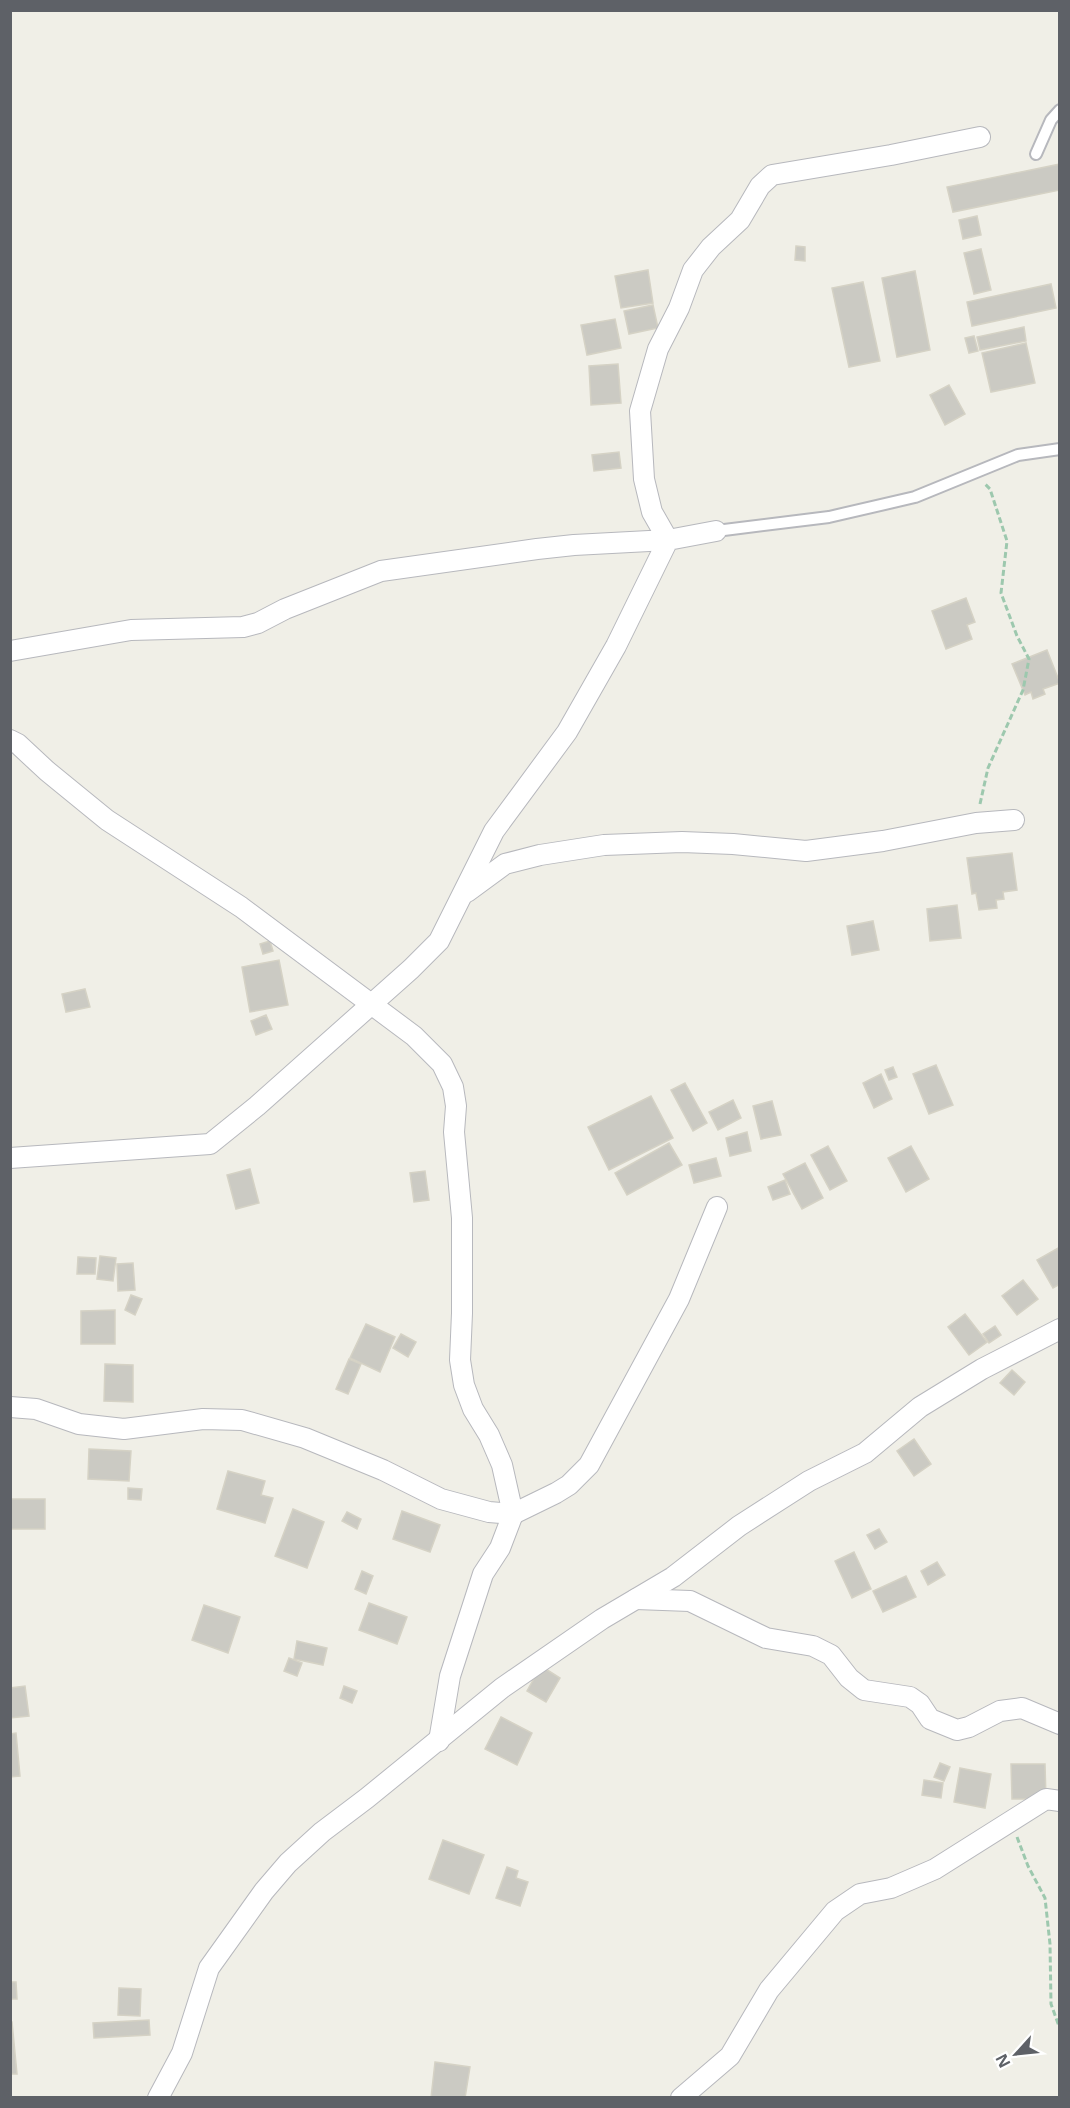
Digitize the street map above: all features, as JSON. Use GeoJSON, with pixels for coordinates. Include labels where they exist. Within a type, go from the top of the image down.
{"type":"FeatureCollection","features":[{"type":"Feature","properties":{"kind":"street"},"geometry":{"type":"LineString","coordinates":[[668,540],[652,513],[644,479],[640,411],[658,349],[679,308],[693,270],[711,247],[740,220],[760,186],[772,175],[980,137]]}},
{"type":"Feature","properties":{"kind":"street"},"geometry":{"type":"LineString","coordinates":[[10,651],[131,630],[243,627],[258,623],[285,609],[381,571],[573,545],[668,540],[716,531]]}},
{"type":"Feature","properties":{"kind":"street"},"geometry":{"type":"LineString","coordinates":[[12,1155],[210,1144],[258,1106],[372,1004],[439,941],[494,831],[567,732],[616,646],[668,540]]}},
{"type":"Feature","properties":{"kind":"street"},"geometry":{"type":"LineString","coordinates":[[10,740],[18,744],[47,771],[108,820],[241,907],[414,1036],[442,1064],[453,1087],[456,1106],[454,1141],[462,1218],[460,1360],[464,1385],[473,1409],[489,1434],[502,1465],[513,1514],[500,1548],[483,1574],[450,1676],[439,1741]]}},
{"type":"Feature","properties":{"kind":"street"},"geometry":{"type":"LineString","coordinates":[[463,895],[505,864],[540,855],[604,845],[682,842],[807,851],[883,841],[976,823],[1014,820]]}},
{"type":"Feature","properties":{"kind":"street"},"geometry":{"type":"LineString","coordinates":[[10,1407],[36,1409],[80,1424],[124,1429],[203,1419],[242,1420],[305,1438],[382,1470],[441,1499],[489,1512],[513,1514],[569,1485],[589,1465],[679,1299],[717,1207]]}},
{"type":"Feature","properties":{"kind":"street"},"geometry":{"type":"LineString","coordinates":[[159,2097],[182,2053],[209,1968],[264,1891],[288,1863],[322,1832],[439,1741],[502,1688],[602,1619],[673,1577],[739,1526],[809,1481],[865,1453],[920,1407],[982,1369],[1059,1329]]}},
{"type":"Feature","properties":{"kind":"street"},"geometry":{"type":"LineString","coordinates":[[636,1599],[690,1601],[766,1638],[813,1646],[831,1655],[849,1678],[864,1690],[910,1697],[920,1704],[930,1719],[957,1730],[969,1727],[1000,1710],[1022,1708],[1059,1724]]}},
{"type":"Feature","properties":{"kind":"street"},"geometry":{"type":"LineString","coordinates":[[681,2097],[730,2056],[769,1990],[835,1911],[860,1893],[891,1888],[934,1869],[1055,1795]]}},
{"type":"Feature","properties":{"kind":"lane"},"geometry":{"type":"LineString","coordinates":[[1036,154],[1050,120],[1059,110]]}},
{"type":"Feature","properties":{"kind":"lane"},"geometry":{"type":"LineString","coordinates":[[716,531],[829,517],[915,497],[1018,455],[1059,449]]}},
{"type":"Feature","properties":{"kind":"path"},"geometry":{"type":"LineString","coordinates":[[974,474],[990,489],[1007,541],[1001,592],[1017,636],[1029,659],[1023,690],[988,768],[976,823]]}},
{"type":"Feature","properties":{"kind":"path"},"geometry":{"type":"LineString","coordinates":[[1011,1820],[1028,1866],[1045,1898],[1050,1944],[1051,2004],[1059,2028]]}},
{"type":"Feature","properties":{"kind":"building"},"geometry":{"type":"Polygon","coordinates":[[[1060,164],[1060,190],[953,212],[947,187],[1060,164]]]}},
{"type":"Feature","properties":{"kind":"building"},"geometry":{"type":"Polygon","coordinates":[[[977,216],[981,235],[963,239],[959,220],[977,216]]]}},
{"type":"Feature","properties":{"kind":"building"},"geometry":{"type":"Polygon","coordinates":[[[796,246],[805,247],[805,261],[795,260],[796,246]]]}},
{"type":"Feature","properties":{"kind":"building"},"geometry":{"type":"Polygon","coordinates":[[[981,249],[991,290],[974,294],[964,253],[981,249]]]}},
{"type":"Feature","properties":{"kind":"building"},"geometry":{"type":"Polygon","coordinates":[[[648,270],[653,303],[621,308],[615,276],[648,270]]]}},
{"type":"Feature","properties":{"kind":"building"},"geometry":{"type":"Polygon","coordinates":[[[915,271],[930,350],[897,357],[882,278],[915,271]]]}},
{"type":"Feature","properties":{"kind":"building"},"geometry":{"type":"Polygon","coordinates":[[[863,282],[880,361],[849,367],[832,288],[863,282]]]}},
{"type":"Feature","properties":{"kind":"building"},"geometry":{"type":"Polygon","coordinates":[[[1051,284],[1056,308],[972,326],[967,302],[1051,284]]]}},
{"type":"Feature","properties":{"kind":"building"},"geometry":{"type":"Polygon","coordinates":[[[653,305],[658,328],[629,334],[624,311],[653,305]]]}},
{"type":"Feature","properties":{"kind":"building"},"geometry":{"type":"Polygon","coordinates":[[[615,319],[621,348],[587,355],[581,325],[615,319]]]}},
{"type":"Feature","properties":{"kind":"building"},"geometry":{"type":"Polygon","coordinates":[[[1024,327],[1026,341],[980,350],[977,337],[1024,327]]]}},
{"type":"Feature","properties":{"kind":"building"},"geometry":{"type":"Polygon","coordinates":[[[974,336],[978,351],[969,353],[965,338],[974,336]]]}},
{"type":"Feature","properties":{"kind":"building"},"geometry":{"type":"Polygon","coordinates":[[[1026,343],[1035,383],[991,392],[982,353],[1026,343]]]}},
{"type":"Feature","properties":{"kind":"building"},"geometry":{"type":"Polygon","coordinates":[[[618,364],[621,403],[591,405],[589,366],[618,364]]]}},
{"type":"Feature","properties":{"kind":"building"},"geometry":{"type":"Polygon","coordinates":[[[949,385],[965,414],[945,425],[930,395],[949,385]]]}},
{"type":"Feature","properties":{"kind":"building"},"geometry":{"type":"Polygon","coordinates":[[[619,452],[621,468],[594,471],[592,455],[619,452]]]}},
{"type":"Feature","properties":{"kind":"building"},"geometry":{"type":"Polygon","coordinates":[[[966,598],[975,622],[967,625],[972,639],[946,649],[932,611],[966,598]]]}},
{"type":"Feature","properties":{"kind":"building"},"geometry":{"type":"Polygon","coordinates":[[[1047,650],[1060,683],[1043,689],[1045,694],[1033,699],[1031,692],[1025,695],[1012,664],[1047,650]]]}},
{"type":"Feature","properties":{"kind":"building"},"geometry":{"type":"Polygon","coordinates":[[[1012,853],[1017,890],[1003,892],[1004,899],[996,900],[997,908],[979,910],[976,893],[972,894],[967,858],[1012,853]]]}},
{"type":"Feature","properties":{"kind":"building"},"geometry":{"type":"Polygon","coordinates":[[[957,905],[961,938],[930,941],[927,909],[957,905]]]}},
{"type":"Feature","properties":{"kind":"building"},"geometry":{"type":"Polygon","coordinates":[[[873,921],[879,950],[852,955],[847,926],[873,921]]]}},
{"type":"Feature","properties":{"kind":"building"},"geometry":{"type":"Polygon","coordinates":[[[270,941],[273,951],[263,954],[260,944],[270,941]]]}},
{"type":"Feature","properties":{"kind":"building"},"geometry":{"type":"Polygon","coordinates":[[[279,960],[288,1005],[250,1012],[242,967],[279,960]]]}},
{"type":"Feature","properties":{"kind":"building"},"geometry":{"type":"Polygon","coordinates":[[[85,989],[90,1007],[66,1012],[62,994],[85,989]]]}},
{"type":"Feature","properties":{"kind":"building"},"geometry":{"type":"Polygon","coordinates":[[[266,1015],[272,1029],[256,1035],[251,1021],[266,1015]]]}},
{"type":"Feature","properties":{"kind":"building"},"geometry":{"type":"Polygon","coordinates":[[[936,1065],[953,1105],[929,1114],[913,1074],[936,1065]]]}},
{"type":"Feature","properties":{"kind":"building"},"geometry":{"type":"Polygon","coordinates":[[[893,1067],[897,1077],[889,1080],[885,1070],[893,1067]]]}},
{"type":"Feature","properties":{"kind":"building"},"geometry":{"type":"Polygon","coordinates":[[[881,1074],[892,1099],[874,1108],[863,1083],[881,1074]]]}},
{"type":"Feature","properties":{"kind":"building"},"geometry":{"type":"Polygon","coordinates":[[[685,1083],[707,1123],[693,1131],[671,1090],[685,1083]]]}},
{"type":"Feature","properties":{"kind":"building"},"geometry":{"type":"Polygon","coordinates":[[[651,1096],[673,1138],[609,1170],[588,1127],[651,1096]]]}},
{"type":"Feature","properties":{"kind":"building"},"geometry":{"type":"Polygon","coordinates":[[[733,1100],[741,1118],[718,1130],[709,1112],[733,1100]]]}},
{"type":"Feature","properties":{"kind":"building"},"geometry":{"type":"Polygon","coordinates":[[[772,1101],[781,1135],[761,1139],[753,1106],[772,1101]]]}},
{"type":"Feature","properties":{"kind":"building"},"geometry":{"type":"Polygon","coordinates":[[[747,1132],[751,1151],[730,1156],[726,1138],[747,1132]]]}},
{"type":"Feature","properties":{"kind":"building"},"geometry":{"type":"Polygon","coordinates":[[[669,1143],[682,1165],[627,1195],[615,1173],[669,1143]]]}},
{"type":"Feature","properties":{"kind":"building"},"geometry":{"type":"Polygon","coordinates":[[[828,1146],[847,1181],[830,1190],[811,1155],[828,1146]]]}},
{"type":"Feature","properties":{"kind":"building"},"geometry":{"type":"Polygon","coordinates":[[[911,1146],[929,1179],[906,1192],[888,1158],[911,1146]]]}},
{"type":"Feature","properties":{"kind":"building"},"geometry":{"type":"Polygon","coordinates":[[[716,1158],[721,1176],[694,1183],[689,1165],[716,1158]]]}},
{"type":"Feature","properties":{"kind":"building"},"geometry":{"type":"Polygon","coordinates":[[[805,1163],[823,1198],[802,1209],[783,1174],[805,1163]]]}},
{"type":"Feature","properties":{"kind":"building"},"geometry":{"type":"Polygon","coordinates":[[[250,1169],[259,1203],[236,1209],[227,1175],[250,1169]]]}},
{"type":"Feature","properties":{"kind":"building"},"geometry":{"type":"Polygon","coordinates":[[[425,1171],[429,1200],[414,1202],[410,1173],[425,1171]]]}},
{"type":"Feature","properties":{"kind":"building"},"geometry":{"type":"Polygon","coordinates":[[[785,1180],[790,1194],[773,1200],[768,1187],[785,1180]]]}},
{"type":"Feature","properties":{"kind":"building"},"geometry":{"type":"Polygon","coordinates":[[[1060,1247],[1060,1284],[1053,1288],[1037,1260],[1060,1247]]]}},
{"type":"Feature","properties":{"kind":"building"},"geometry":{"type":"Polygon","coordinates":[[[100,1256],[116,1258],[113,1281],[97,1279],[100,1256]]]}},
{"type":"Feature","properties":{"kind":"building"},"geometry":{"type":"Polygon","coordinates":[[[78,1257],[96,1258],[95,1274],[77,1274],[78,1257]]]}},
{"type":"Feature","properties":{"kind":"building"},"geometry":{"type":"Polygon","coordinates":[[[133,1263],[135,1290],[118,1291],[117,1264],[133,1263]]]}},
{"type":"Feature","properties":{"kind":"building"},"geometry":{"type":"Polygon","coordinates":[[[1023,1280],[1038,1299],[1017,1315],[1002,1296],[1023,1280]]]}},
{"type":"Feature","properties":{"kind":"building"},"geometry":{"type":"Polygon","coordinates":[[[131,1295],[142,1299],[135,1315],[125,1310],[131,1295]]]}},
{"type":"Feature","properties":{"kind":"building"},"geometry":{"type":"Polygon","coordinates":[[[115,1310],[115,1344],[81,1344],[81,1311],[115,1310]]]}},
{"type":"Feature","properties":{"kind":"building"},"geometry":{"type":"Polygon","coordinates":[[[965,1314],[987,1342],[969,1355],[948,1327],[965,1314]]]}},
{"type":"Feature","properties":{"kind":"building"},"geometry":{"type":"Polygon","coordinates":[[[366,1324],[395,1337],[380,1372],[350,1358],[366,1324]]]}},
{"type":"Feature","properties":{"kind":"building"},"geometry":{"type":"Polygon","coordinates":[[[995,1326],[1001,1335],[989,1343],[983,1334],[995,1326]]]}},
{"type":"Feature","properties":{"kind":"building"},"geometry":{"type":"Polygon","coordinates":[[[401,1334],[416,1342],[408,1357],[393,1348],[401,1334]]]}},
{"type":"Feature","properties":{"kind":"building"},"geometry":{"type":"Polygon","coordinates":[[[349,1359],[361,1364],[348,1394],[336,1389],[349,1359]]]}},
{"type":"Feature","properties":{"kind":"building"},"geometry":{"type":"Polygon","coordinates":[[[105,1364],[133,1365],[133,1402],[104,1401],[105,1364]]]}},
{"type":"Feature","properties":{"kind":"building"},"geometry":{"type":"Polygon","coordinates":[[[1012,1370],[1025,1382],[1014,1395],[1000,1383],[1012,1370]]]}},
{"type":"Feature","properties":{"kind":"building"},"geometry":{"type":"Polygon","coordinates":[[[914,1439],[931,1464],[914,1476],[897,1451],[914,1439]]]}},
{"type":"Feature","properties":{"kind":"building"},"geometry":{"type":"Polygon","coordinates":[[[89,1449],[131,1451],[129,1481],[88,1479],[89,1449]]]}},
{"type":"Feature","properties":{"kind":"building"},"geometry":{"type":"Polygon","coordinates":[[[228,1471],[265,1481],[261,1495],[273,1498],[265,1523],[217,1509],[228,1471]]]}},
{"type":"Feature","properties":{"kind":"building"},"geometry":{"type":"Polygon","coordinates":[[[128,1488],[142,1489],[141,1500],[128,1499],[128,1488]]]}},
{"type":"Feature","properties":{"kind":"building"},"geometry":{"type":"Polygon","coordinates":[[[10,1499],[45,1499],[45,1529],[10,1529],[10,1499]]]}},
{"type":"Feature","properties":{"kind":"building"},"geometry":{"type":"Polygon","coordinates":[[[293,1509],[324,1522],[307,1568],[275,1556],[293,1509]]]}},
{"type":"Feature","properties":{"kind":"building"},"geometry":{"type":"Polygon","coordinates":[[[402,1511],[440,1525],[430,1552],[393,1539],[402,1511]]]}},
{"type":"Feature","properties":{"kind":"building"},"geometry":{"type":"Polygon","coordinates":[[[347,1512],[361,1519],[357,1529],[342,1521],[347,1512]]]}},
{"type":"Feature","properties":{"kind":"building"},"geometry":{"type":"Polygon","coordinates":[[[879,1529],[887,1542],[875,1549],[867,1535],[879,1529]]]}},
{"type":"Feature","properties":{"kind":"building"},"geometry":{"type":"Polygon","coordinates":[[[854,1552],[871,1589],[852,1598],[835,1561],[854,1552]]]}},
{"type":"Feature","properties":{"kind":"building"},"geometry":{"type":"Polygon","coordinates":[[[937,1562],[945,1575],[928,1585],[921,1571],[937,1562]]]}},
{"type":"Feature","properties":{"kind":"building"},"geometry":{"type":"Polygon","coordinates":[[[362,1571],[373,1576],[366,1594],[355,1589],[362,1571]]]}},
{"type":"Feature","properties":{"kind":"building"},"geometry":{"type":"Polygon","coordinates":[[[906,1576],[916,1597],[883,1612],[873,1591],[906,1576]]]}},
{"type":"Feature","properties":{"kind":"building"},"geometry":{"type":"Polygon","coordinates":[[[369,1603],[407,1617],[397,1644],[359,1630],[369,1603]]]}},
{"type":"Feature","properties":{"kind":"building"},"geometry":{"type":"Polygon","coordinates":[[[204,1605],[240,1617],[228,1653],[192,1640],[204,1605]]]}},
{"type":"Feature","properties":{"kind":"building"},"geometry":{"type":"Polygon","coordinates":[[[297,1641],[327,1648],[323,1665],[294,1659],[297,1641]]]}},
{"type":"Feature","properties":{"kind":"building"},"geometry":{"type":"Polygon","coordinates":[[[289,1658],[302,1663],[297,1676],[284,1671],[289,1658]]]}},
{"type":"Feature","properties":{"kind":"building"},"geometry":{"type":"Polygon","coordinates":[[[541,1666],[560,1678],[546,1702],[527,1691],[541,1666]]]}},
{"type":"Feature","properties":{"kind":"building"},"geometry":{"type":"Polygon","coordinates":[[[25,1686],[29,1716],[10,1718],[10,1688],[25,1686]]]}},
{"type":"Feature","properties":{"kind":"building"},"geometry":{"type":"Polygon","coordinates":[[[344,1686],[357,1691],[352,1703],[340,1698],[344,1686]]]}},
{"type":"Feature","properties":{"kind":"building"},"geometry":{"type":"Polygon","coordinates":[[[501,1717],[532,1733],[517,1765],[485,1749],[501,1717]]]}},
{"type":"Feature","properties":{"kind":"building"},"geometry":{"type":"Polygon","coordinates":[[[16,1733],[20,1776],[10,1777],[10,1734],[16,1733]]]}},
{"type":"Feature","properties":{"kind":"building"},"geometry":{"type":"Polygon","coordinates":[[[940,1763],[950,1767],[944,1781],[934,1777],[940,1763]]]}},
{"type":"Feature","properties":{"kind":"building"},"geometry":{"type":"Polygon","coordinates":[[[1011,1764],[1045,1764],[1046,1799],[1012,1799],[1011,1764]]]}},
{"type":"Feature","properties":{"kind":"building"},"geometry":{"type":"Polygon","coordinates":[[[960,1768],[991,1774],[985,1808],[954,1802],[960,1768]]]}},
{"type":"Feature","properties":{"kind":"building"},"geometry":{"type":"Polygon","coordinates":[[[924,1780],[943,1783],[941,1798],[922,1795],[924,1780]]]}},
{"type":"Feature","properties":{"kind":"building"},"geometry":{"type":"Polygon","coordinates":[[[443,1840],[484,1855],[469,1894],[429,1879],[443,1840]]]}},
{"type":"Feature","properties":{"kind":"building"},"geometry":{"type":"Polygon","coordinates":[[[507,1867],[518,1871],[516,1878],[528,1882],[520,1906],[496,1898],[507,1867]]]}},
{"type":"Feature","properties":{"kind":"building"},"geometry":{"type":"Polygon","coordinates":[[[10,1982],[16,1982],[17,1999],[10,1999],[10,1982]]]}},
{"type":"Feature","properties":{"kind":"building"},"geometry":{"type":"Polygon","coordinates":[[[119,1988],[141,1989],[140,2016],[118,2015],[119,1988]]]}},
{"type":"Feature","properties":{"kind":"building"},"geometry":{"type":"Polygon","coordinates":[[[149,2020],[150,2035],[94,2038],[93,2023],[149,2020]]]}},
{"type":"Feature","properties":{"kind":"building"},"geometry":{"type":"Polygon","coordinates":[[[10,2022],[12,2022],[17,2074],[10,2074],[10,2022]]]}},
{"type":"Feature","properties":{"kind":"building"},"geometry":{"type":"Polygon","coordinates":[[[435,2062],[470,2067],[465,2098],[431,2098],[435,2062]]]}}]}
